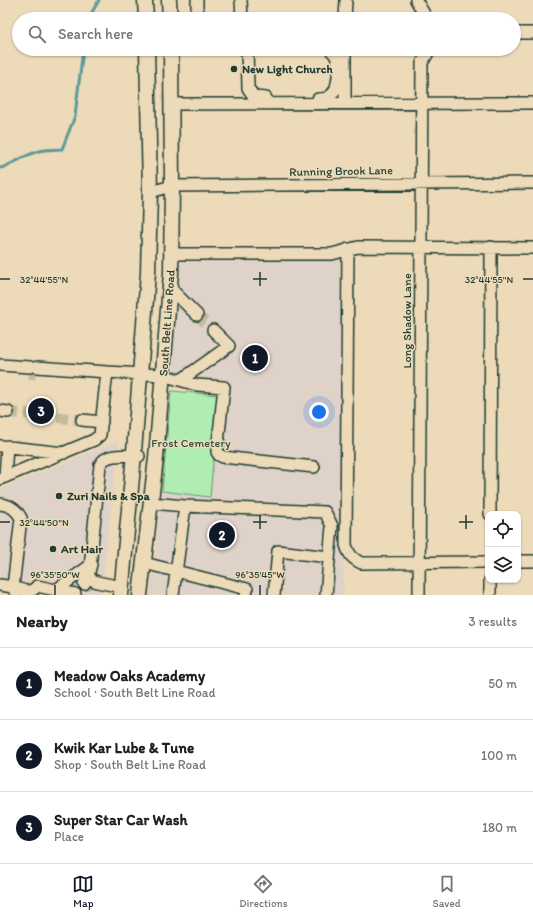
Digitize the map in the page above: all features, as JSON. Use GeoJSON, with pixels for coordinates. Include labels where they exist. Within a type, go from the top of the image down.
{"type":"FeatureCollection","features":[{"type":"Feature","properties":{"kind":"main road"},"geometry":{"type":"LineString","coordinates":[[145,0],[146,12]]}},
{"type":"Feature","properties":{"kind":"main road"},"geometry":{"type":"LineString","coordinates":[[169,0],[170,12]]}},
{"type":"Feature","properties":{"kind":"main road","name":"South Belt Line Road"},"geometry":{"type":"LineString","coordinates":[[136,456],[139,450],[135,435],[148,273],[150,192],[146,56]]}},
{"type":"Feature","properties":{"kind":"main road","name":"South Belt Line Road"},"geometry":{"type":"LineString","coordinates":[[140,595],[170,288],[172,186],[171,56]]}},
{"type":"Feature","properties":{"kind":"main road"},"geometry":{"type":"LineString","coordinates":[[136,456],[138,499],[150,502]]}},
{"type":"Feature","properties":{"kind":"main road"},"geometry":{"type":"LineString","coordinates":[[121,591],[136,456]]}},
{"type":"Feature","properties":{"kind":"street"},"geometry":{"type":"LineString","coordinates":[[197,0],[197,12]]}},
{"type":"Feature","properties":{"kind":"street"},"geometry":{"type":"LineString","coordinates":[[241,0],[242,12]]}},
{"type":"Feature","properties":{"kind":"street"},"geometry":{"type":"LineString","coordinates":[[345,12],[346,0]]}},
{"type":"Feature","properties":{"kind":"street"},"geometry":{"type":"LineString","coordinates":[[416,0],[424,12]]}},
{"type":"Feature","properties":{"kind":"street"},"geometry":{"type":"LineString","coordinates":[[521,33],[533,33]]}},
{"type":"Feature","properties":{"kind":"street"},"geometry":{"type":"LineString","coordinates":[[248,56],[248,88],[254,97],[323,99],[332,95],[338,83],[335,56]]}},
{"type":"Feature","properties":{"kind":"street"},"geometry":{"type":"LineString","coordinates":[[345,56],[345,103]]}},
{"type":"Feature","properties":{"kind":"street","name":"Long Shadow Lane"},"geometry":{"type":"LineString","coordinates":[[420,595],[421,103],[422,63],[426,56]]}},
{"type":"Feature","properties":{"kind":"street"},"geometry":{"type":"LineString","coordinates":[[171,104],[533,103]]}},
{"type":"Feature","properties":{"kind":"street","name":"Running Brook Lane"},"geometry":{"type":"LineString","coordinates":[[150,192],[172,186],[533,183]]}},
{"type":"Feature","properties":{"kind":"street"},"geometry":{"type":"LineString","coordinates":[[171,254],[332,254],[358,247],[421,246],[533,248]]}},
{"type":"Feature","properties":{"kind":"street"},"geometry":{"type":"LineString","coordinates":[[490,511],[491,247]]}},
{"type":"Feature","properties":{"kind":"street"},"geometry":{"type":"LineString","coordinates":[[348,249],[346,545],[348,552],[352,558],[361,563],[485,562]]}},
{"type":"Feature","properties":{"kind":"street"},"geometry":{"type":"LineString","coordinates":[[170,288],[197,315]]}},
{"type":"Feature","properties":{"kind":"street"},"geometry":{"type":"LineString","coordinates":[[181,380],[229,346],[213,330]]}},
{"type":"Feature","properties":{"kind":"street"},"geometry":{"type":"LineString","coordinates":[[4,365],[33,368],[41,374],[50,368],[162,375],[197,385],[224,387],[217,452],[219,455],[223,457],[314,467]]}},
{"type":"Feature","properties":{"kind":"street"},"geometry":{"type":"LineString","coordinates":[[65,453],[3,446],[2,478],[65,453],[94,440],[100,435],[107,372]]}},
{"type":"Feature","properties":{"kind":"street"},"geometry":{"type":"LineString","coordinates":[[82,420],[102,422]]}},
{"type":"Feature","properties":{"kind":"street"},"geometry":{"type":"LineString","coordinates":[[121,591],[97,582],[86,581],[91,565],[100,465],[102,460],[110,456],[136,456]]}},
{"type":"Feature","properties":{"kind":"street"},"geometry":{"type":"LineString","coordinates":[[150,502],[185,506],[326,512],[332,526],[326,595]]}},
{"type":"Feature","properties":{"kind":"street"},"geometry":{"type":"LineString","coordinates":[[0,504],[7,505],[17,510],[21,518],[15,591]]}},
{"type":"Feature","properties":{"kind":"street"},"geometry":{"type":"LineString","coordinates":[[173,595],[185,506]]}},
{"type":"Feature","properties":{"kind":"street"},"geometry":{"type":"LineString","coordinates":[[274,595],[278,550],[329,557]]}},
{"type":"Feature","properties":{"kind":"street"},"geometry":{"type":"LineString","coordinates":[[521,561],[533,561]]}},
{"type":"Feature","properties":{"kind":"street"},"geometry":{"type":"LineString","coordinates":[[144,563],[247,588],[246,595]]}},
{"type":"Feature","properties":{"kind":"street"},"geometry":{"type":"LineString","coordinates":[[56,590],[91,565]]}},
{"type":"Feature","properties":{"kind":"street"},"geometry":{"type":"LineString","coordinates":[[490,583],[490,595]]}},
{"type":"Feature","properties":{"kind":"street"},"geometry":{"type":"LineString","coordinates":[[0,585],[15,591],[30,592],[34,590],[36,586],[75,594]]}},
{"type":"Feature","properties":{"kind":"shaded area"},"geometry":{"type":"Polygon","coordinates":[[[340,260],[344,595],[150,595],[162,491],[209,497],[219,390],[167,386],[178,262],[340,260]]]}},
{"type":"Feature","properties":{"kind":"shaded area"},"geometry":{"type":"Polygon","coordinates":[[[119,440],[101,595],[14,595],[0,592],[0,489],[119,440]]]}},
{"type":"Feature","properties":{"kind":"green space","name":"Frost Cemetery"},"geometry":{"type":"Polygon","coordinates":[[[171,391],[219,395],[210,497],[162,491],[171,391]]]}},
{"type":"Feature","properties":{"kind":"waterway"},"geometry":{"type":"LineString","coordinates":[[92,12],[99,0]]}},
{"type":"Feature","properties":{"kind":"waterway"},"geometry":{"type":"LineString","coordinates":[[0,168],[32,153],[62,149],[75,116],[82,56]]}},
{"type":"Feature","properties":{"kind":"tunnel"},"geometry":{"type":"LineString","coordinates":[[197,315],[213,330]]}},
{"type":"Feature","properties":{"kind":"tunnel"},"geometry":{"type":"LineString","coordinates":[[29,373],[36,374]]}},
{"type":"Feature","properties":{"kind":"tunnel"},"geometry":{"type":"LineString","coordinates":[[8,412],[82,420]]}},
{"type":"Feature","properties":{"kind":"place","name":"New Light Church"},"geometry":{"type":"Point","coordinates":[234,69]}},
{"type":"Feature","properties":{"kind":"place","name":"Meadow Oaks Academy"},"geometry":{"type":"Point","coordinates":[255,358]}},
{"type":"Feature","properties":{"kind":"place","name":"Super Star Car Wash"},"geometry":{"type":"Point","coordinates":[41,411]}},
{"type":"Feature","properties":{"kind":"place","name":"Zuri Nails & Spa"},"geometry":{"type":"Point","coordinates":[59,496]}},
{"type":"Feature","properties":{"kind":"place","name":"Kwik Kar Lube & Tune"},"geometry":{"type":"Point","coordinates":[222,535]}},
{"type":"Feature","properties":{"kind":"place","name":"Art Hair"},"geometry":{"type":"Point","coordinates":[53,549]}}]}
